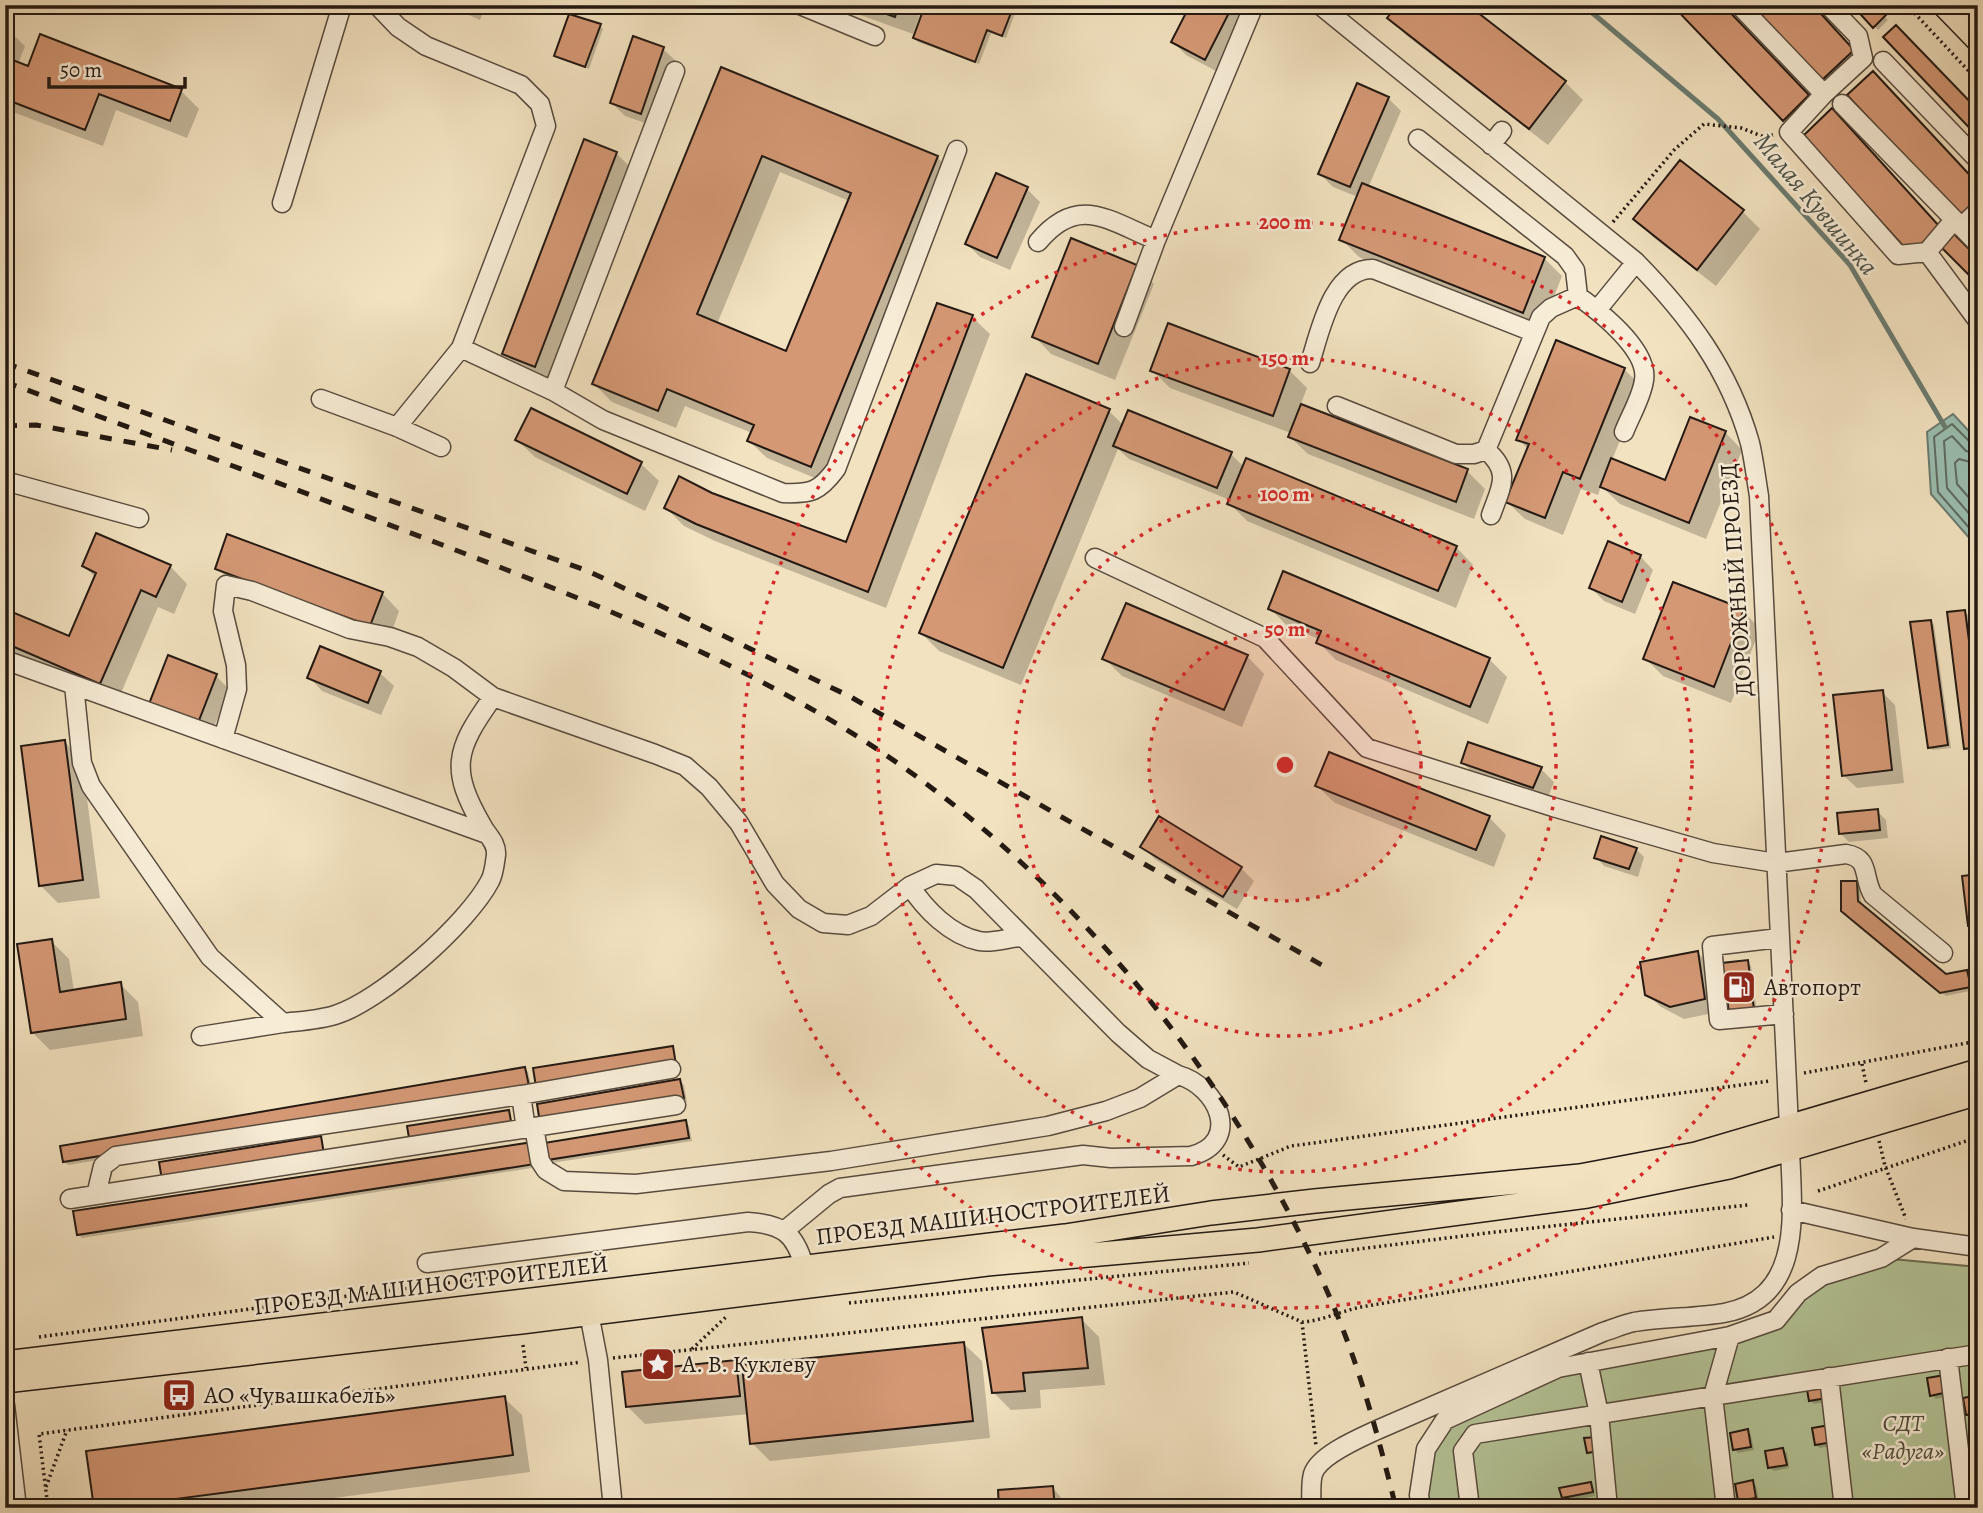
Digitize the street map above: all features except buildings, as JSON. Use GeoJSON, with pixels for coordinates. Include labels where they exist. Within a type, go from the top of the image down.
{"type":"FeatureCollection","features":[{"type":"Feature","properties":{"kind":"main road"},"geometry":{"type":"LineString","coordinates":[[1944,5],[1978,40]]}},
{"type":"Feature","properties":{"kind":"main road","name":"ПРОЕЗД МАШИНОСТРОИТЕЛЕЙ"},"geometry":{"type":"LineString","coordinates":[[805,1276],[987,1264],[1258,1240],[1427,1219],[1662,1182],[1729,1167],[1789,1138],[1978,1071]]}},
{"type":"Feature","properties":{"kind":"main road","name":"ПРОЕЗД МАШИНОСТРОИТЕЛЕЙ"},"geometry":{"type":"LineString","coordinates":[[5,1381],[805,1276],[1210,1213],[1315,1200],[1483,1187],[1580,1176],[1789,1138],[1978,1093]]}},
{"type":"Feature","properties":{"kind":"main road","name":"ПРОЕЗД МАШИНОСТРОИТЕЛЕЙ"},"geometry":{"type":"LineString","coordinates":[[5,1363],[587,1303]]}},
{"type":"Feature","properties":{"kind":"street"},"geometry":{"type":"LineString","coordinates":[[282,203],[342,5]]}},
{"type":"Feature","properties":{"kind":"street"},"geometry":{"type":"LineString","coordinates":[[377,5],[398,27],[426,46],[521,85],[540,104],[546,125],[461,348],[397,427]]}},
{"type":"Feature","properties":{"kind":"street"},"geometry":{"type":"LineString","coordinates":[[800,5],[875,36]]}},
{"type":"Feature","properties":{"kind":"street"},"geometry":{"type":"LineString","coordinates":[[1124,327],[1156,240],[1254,5]]}},
{"type":"Feature","properties":{"kind":"street","name":"ДОРОЖНЫЙ ПРОЕЗД"},"geometry":{"type":"LineString","coordinates":[[1318,1466],[1347,1444],[1603,1332],[1633,1322],[1725,1313],[1760,1299],[1776,1283],[1786,1261],[1791,1210],[1759,496],[1750,444],[1733,394],[1704,343],[1673,299],[1636,262],[1497,138],[1320,5]]}},
{"type":"Feature","properties":{"kind":"street"},"geometry":{"type":"LineString","coordinates":[[1739,5],[1824,94]]}},
{"type":"Feature","properties":{"kind":"street"},"geometry":{"type":"LineString","coordinates":[[1828,5],[1858,36],[1863,58],[1824,94],[1789,132],[1898,255],[1927,252],[1958,223],[1978,211]]}},
{"type":"Feature","properties":{"kind":"street"},"geometry":{"type":"LineString","coordinates":[[1883,61],[1978,160]]}},
{"type":"Feature","properties":{"kind":"street"},"geometry":{"type":"LineString","coordinates":[[553,391],[675,71]]}},
{"type":"Feature","properties":{"kind":"street"},"geometry":{"type":"LineString","coordinates":[[1842,104],[1978,244]]}},
{"type":"Feature","properties":{"kind":"street"},"geometry":{"type":"LineString","coordinates":[[1418,139],[1565,256],[1575,270],[1578,296],[1597,310],[1635,348],[1644,365],[1644,380],[1624,432]]}},
{"type":"Feature","properties":{"kind":"street"},"geometry":{"type":"LineString","coordinates":[[461,348],[553,391],[603,420],[783,493],[808,494],[824,485],[836,469],[957,150]]}},
{"type":"Feature","properties":{"kind":"street"},"geometry":{"type":"LineString","coordinates":[[1038,242],[1057,223],[1078,214],[1094,215],[1156,240]]}},
{"type":"Feature","properties":{"kind":"street"},"geometry":{"type":"LineString","coordinates":[[1927,252],[1978,321]]}},
{"type":"Feature","properties":{"kind":"street"},"geometry":{"type":"LineString","coordinates":[[1597,310],[1636,262]]}},
{"type":"Feature","properties":{"kind":"street"},"geometry":{"type":"LineString","coordinates":[[1310,363],[1331,301],[1339,287],[1363,268],[1373,269],[1533,332]]}},
{"type":"Feature","properties":{"kind":"street"},"geometry":{"type":"LineString","coordinates":[[1337,407],[1456,454],[1474,454],[1486,450],[1541,317],[1551,308],[1578,296]]}},
{"type":"Feature","properties":{"kind":"street"},"geometry":{"type":"LineString","coordinates":[[321,399],[397,427],[441,447]]}},
{"type":"Feature","properties":{"kind":"street"},"geometry":{"type":"LineString","coordinates":[[1486,450],[1496,458],[1503,471],[1503,482],[1491,515]]}},
{"type":"Feature","properties":{"kind":"street"},"geometry":{"type":"LineString","coordinates":[[5,481],[139,518]]}},
{"type":"Feature","properties":{"kind":"street"},"geometry":{"type":"LineString","coordinates":[[1095,558],[1265,638],[1367,748],[1553,807],[1713,853],[1776,863],[1846,854],[1856,856],[1861,860],[1873,895],[1943,953]]}},
{"type":"Feature","properties":{"kind":"street"},"geometry":{"type":"LineString","coordinates":[[223,739],[237,689],[236,665],[223,611],[226,585],[252,591],[350,629],[390,637],[418,647],[454,667],[493,697],[685,766],[709,787],[739,823],[775,884],[799,909],[823,923],[848,925],[871,916],[910,886],[936,874],[957,876],[976,889],[1118,1033],[1149,1059],[1199,1084],[1218,1112],[1218,1140],[1204,1153],[1191,1156],[1111,1158],[1083,1155],[840,1188],[784,1231]]}},
{"type":"Feature","properties":{"kind":"street"},"geometry":{"type":"LineString","coordinates":[[5,660],[487,834]]}},
{"type":"Feature","properties":{"kind":"street"},"geometry":{"type":"LineString","coordinates":[[74,685],[82,763],[91,786],[210,957],[283,1023]]}},
{"type":"Feature","properties":{"kind":"street"},"geometry":{"type":"LineString","coordinates":[[201,1036],[335,1016],[356,1006],[408,970],[460,923],[491,879],[496,852],[494,841],[472,807],[460,778],[461,753],[472,727],[493,697]]}},
{"type":"Feature","properties":{"kind":"street"},"geometry":{"type":"LineString","coordinates":[[910,886],[929,911],[961,935],[979,942],[1023,937]]}},
{"type":"Feature","properties":{"kind":"street"},"geometry":{"type":"LineString","coordinates":[[1779,938],[1712,946],[1719,1020],[1784,1014]]}},
{"type":"Feature","properties":{"kind":"street"},"geometry":{"type":"LineString","coordinates":[[96,1195],[103,1166],[116,1156],[671,1069]]}},
{"type":"Feature","properties":{"kind":"street"},"geometry":{"type":"LineString","coordinates":[[521,1094],[540,1161],[546,1170],[564,1181],[636,1184],[831,1161],[1048,1126],[1106,1111],[1140,1098],[1178,1075]]}},
{"type":"Feature","properties":{"kind":"street"},"geometry":{"type":"LineString","coordinates":[[70,1199],[676,1105]]}},
{"type":"Feature","properties":{"kind":"street"},"geometry":{"type":"LineString","coordinates":[[1791,1210],[1913,1238],[1978,1247]]}},
{"type":"Feature","properties":{"kind":"street"},"geometry":{"type":"LineString","coordinates":[[427,1263],[748,1222],[771,1224],[784,1231],[800,1252],[805,1276]]}},
{"type":"Feature","properties":{"kind":"street"},"geometry":{"type":"LineString","coordinates":[[1421,1508],[1419,1495],[1426,1449],[1445,1420],[1558,1368],[1730,1336],[1776,1320],[1798,1293],[1822,1276],[1881,1258],[1913,1238]]}},
{"type":"Feature","properties":{"kind":"street"},"geometry":{"type":"LineString","coordinates":[[587,1303],[598,1360],[613,1508]]}},
{"type":"Feature","properties":{"kind":"street"},"geometry":{"type":"LineString","coordinates":[[1726,1508],[1713,1396],[1730,1336]]}},
{"type":"Feature","properties":{"kind":"street"},"geometry":{"type":"LineString","coordinates":[[1470,1508],[1463,1451],[1475,1434],[1978,1354]]}},
{"type":"Feature","properties":{"kind":"street"},"geometry":{"type":"LineString","coordinates":[[1948,1358],[1966,1508]]}},
{"type":"Feature","properties":{"kind":"street"},"geometry":{"type":"LineString","coordinates":[[1588,1362],[1599,1414],[1608,1508]]}},
{"type":"Feature","properties":{"kind":"street"},"geometry":{"type":"LineString","coordinates":[[1829,1377],[1844,1508]]}},
{"type":"Feature","properties":{"kind":"street"},"geometry":{"type":"LineString","coordinates":[[5,1405],[17,1508]]}},
{"type":"Feature","properties":{"kind":"street"},"geometry":{"type":"LineString","coordinates":[[1311,1508],[1313,1475],[1318,1466]]}},
{"type":"Feature","properties":{"kind":"path"},"geometry":{"type":"LineString","coordinates":[[1907,5],[1978,81]]}},
{"type":"Feature","properties":{"kind":"path"},"geometry":{"type":"LineString","coordinates":[[1603,235],[1626,204],[1675,149],[1704,124],[1741,128],[1764,137],[1789,132]]}},
{"type":"Feature","properties":{"kind":"path"},"geometry":{"type":"LineString","coordinates":[[1811,1072],[1978,1041]]}},
{"type":"Feature","properties":{"kind":"path"},"geometry":{"type":"LineString","coordinates":[[1862,1064],[1868,1092]]}},
{"type":"Feature","properties":{"kind":"path"},"geometry":{"type":"LineString","coordinates":[[1212,1147],[1239,1167],[1291,1146],[1773,1081]]}},
{"type":"Feature","properties":{"kind":"path"},"geometry":{"type":"LineString","coordinates":[[1818,1191],[1885,1166],[1978,1137]]}},
{"type":"Feature","properties":{"kind":"path"},"geometry":{"type":"LineString","coordinates":[[1878,1139],[1885,1166],[1913,1238]]}},
{"type":"Feature","properties":{"kind":"path"},"geometry":{"type":"LineString","coordinates":[[48,1508],[39,1434],[526,1368],[1234,1292],[1303,1322],[1313,1321],[1335,1312],[1361,1307],[1790,1234]]}},
{"type":"Feature","properties":{"kind":"path"},"geometry":{"type":"LineString","coordinates":[[29,1338],[515,1274],[517,1292]]}},
{"type":"Feature","properties":{"kind":"path"},"geometry":{"type":"LineString","coordinates":[[1303,1322],[1318,1466]]}},
{"type":"Feature","properties":{"kind":"path"},"geometry":{"type":"LineString","coordinates":[[523,1345],[526,1368]]}},
{"type":"Feature","properties":{"kind":"path"},"geometry":{"type":"LineString","coordinates":[[46,1489],[67,1430]]}},
{"type":"Feature","properties":{"kind":"green space","name":"СДТ «Радуга»"},"geometry":{"type":"Polygon","coordinates":[[[1881,1258],[1978,1267],[1978,1508],[1421,1508],[1419,1495],[1445,1420],[1558,1368],[1776,1320],[1798,1293],[1881,1258]]]}},
{"type":"Feature","properties":{"kind":"water"},"geometry":{"type":"Polygon","coordinates":[[[1953,414],[1978,441],[1978,548],[1931,494],[1927,432],[1953,414]]]}},
{"type":"Feature","properties":{"kind":"waterway","name":"Малая Кувшинка"},"geometry":{"type":"LineString","coordinates":[[1583,5],[1718,119],[1850,265],[1945,427]]}},
{"type":"Feature","properties":{"kind":"railway"},"geometry":{"type":"LineString","coordinates":[[5,363],[588,571],[849,696],[1327,968]]}},
{"type":"Feature","properties":{"kind":"railway"},"geometry":{"type":"LineString","coordinates":[[5,382],[482,560],[679,642],[822,715],[904,767],[981,827],[1052,892],[1119,963],[1180,1039],[1235,1120],[1284,1204],[1338,1317],[1366,1398],[1396,1508]]}},
{"type":"Feature","properties":{"kind":"railway"},"geometry":{"type":"LineString","coordinates":[[5,426],[36,425],[172,450]]}},
{"type":"Feature","properties":{"kind":"place","name":"Автопорт"},"geometry":{"type":"Point","coordinates":[1739,987]}},
{"type":"Feature","properties":{"kind":"place","name":"А. В. Куклеву"},"geometry":{"type":"Point","coordinates":[658,1364]}},
{"type":"Feature","properties":{"kind":"place","name":"АО «Чувашкабель»"},"geometry":{"type":"Point","coordinates":[179,1395]}}]}
